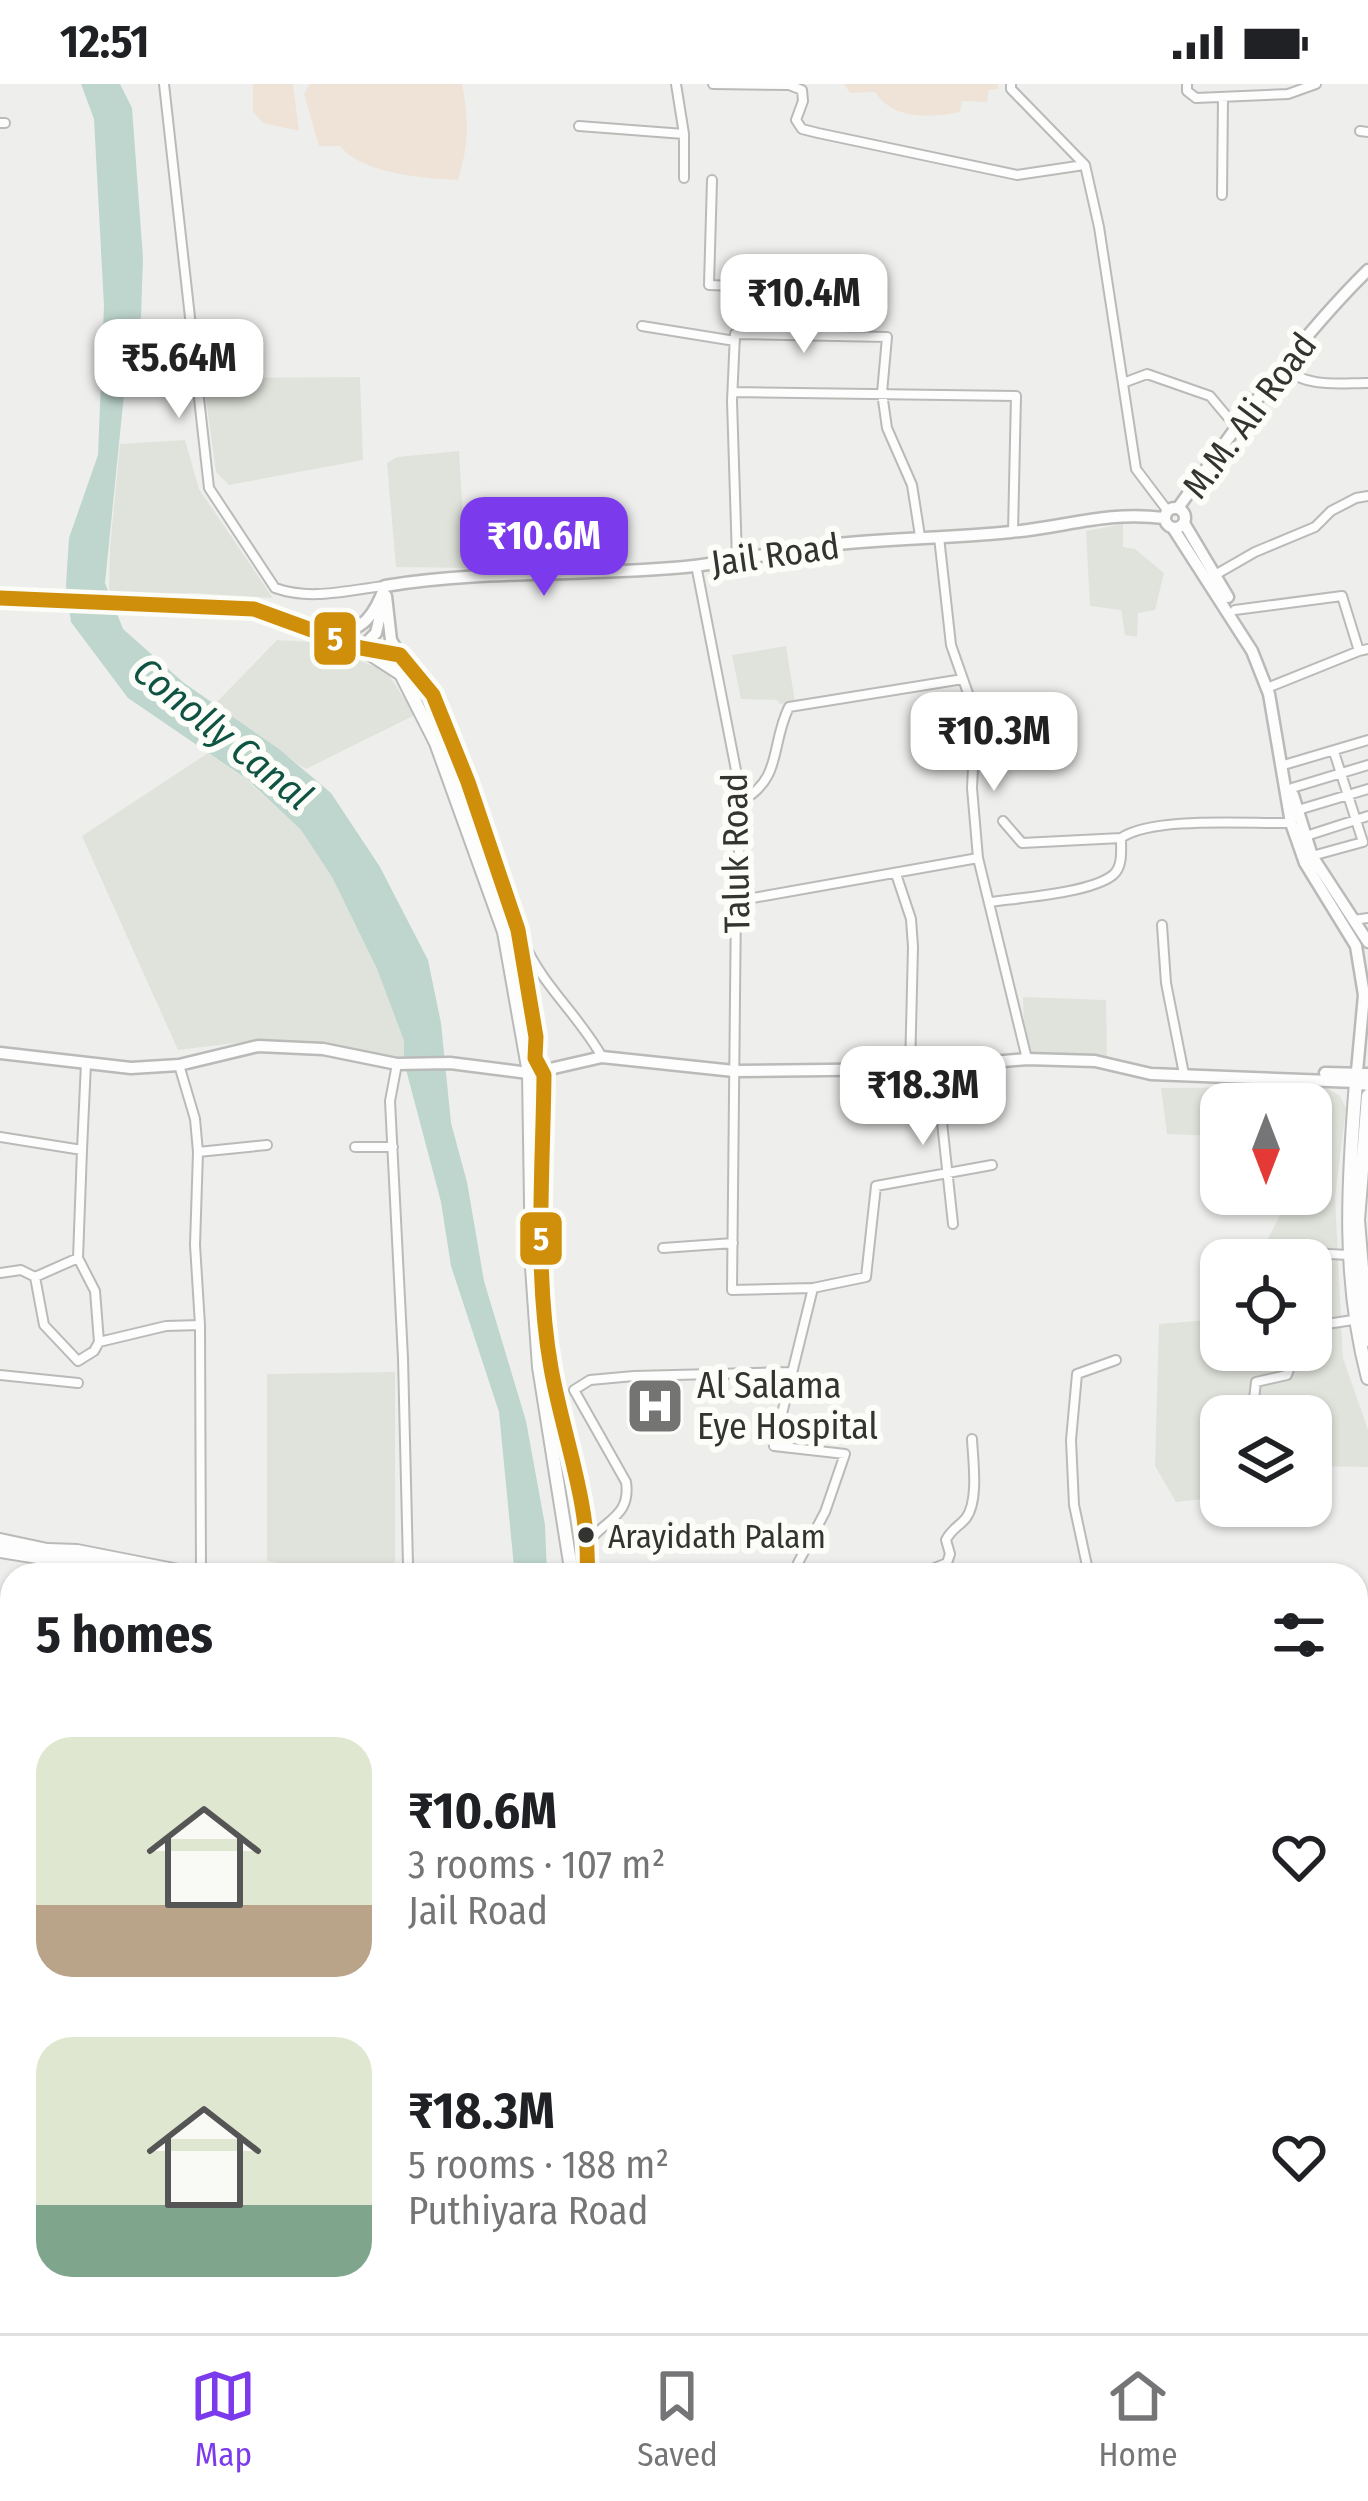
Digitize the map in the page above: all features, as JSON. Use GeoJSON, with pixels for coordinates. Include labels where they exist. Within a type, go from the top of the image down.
{"type":"FeatureCollection","features":[{"type":"Feature","properties":{"kind":"main road","name":"M.M. Ali Road"},"geometry":{"type":"LineString","coordinates":[[1173,517],[1283,368],[1368,270]]}},
{"type":"Feature","properties":{"kind":"main road","name":"Jail Road"},"geometry":{"type":"LineString","coordinates":[[386,586],[696,566],[920,536],[1013,532],[1082,518],[1173,517]]}},
{"type":"Feature","properties":{"kind":"main road"},"geometry":{"type":"LineString","coordinates":[[1173,517],[1215,575],[1272,686],[1294,817]]}},
{"type":"Feature","properties":{"kind":"main road"},"geometry":{"type":"LineString","coordinates":[[1173,517],[1261,672],[1310,872],[1357,946],[1363,968],[1362,1078],[1349,1155],[1353,1320],[1368,1378]]}},
{"type":"Feature","properties":{"kind":"main road"},"geometry":{"type":"LineString","coordinates":[[330,635],[364,624],[386,586]]}},
{"type":"Feature","properties":{"kind":"main road"},"geometry":{"type":"LineString","coordinates":[[361,648],[376,633],[386,586]]}},
{"type":"Feature","properties":{"kind":"main road"},"geometry":{"type":"LineString","coordinates":[[386,586],[391,640],[433,695],[518,930],[534,1021],[541,1283],[550,1366],[589,1541],[588,1563]]}},
{"type":"Feature","properties":{"kind":"main road"},"geometry":{"type":"LineString","coordinates":[[0,598],[254,609],[361,648],[401,674],[436,743],[504,932],[536,1074],[532,1267],[539,1367],[570,1563]]}},
{"type":"Feature","properties":{"kind":"main road"},"geometry":{"type":"LineString","coordinates":[[361,648],[400,655]]}},
{"type":"Feature","properties":{"kind":"main road"},"geometry":{"type":"LineString","coordinates":[[1303,841],[1368,942]]}},
{"type":"Feature","properties":{"kind":"main road"},"geometry":{"type":"LineString","coordinates":[[0,1053],[131,1068],[179,1064],[258,1046],[323,1049],[397,1064],[450,1063],[536,1074],[602,1057],[734,1071],[910,1069],[1027,1059],[1095,1061],[1151,1074],[1362,1078]]}},
{"type":"Feature","properties":{"kind":"main road"},"geometry":{"type":"LineString","coordinates":[[1368,1096],[1358,1220],[1368,1340]]}},
{"type":"Feature","properties":{"kind":"main road"},"geometry":{"type":"LineString","coordinates":[[0,1540],[67,1563]]}},
{"type":"Feature","properties":{"kind":"main road"},"geometry":{"type":"LineString","coordinates":[[0,1551],[87,1563]]}},
{"type":"Feature","properties":{"kind":"main road"},"geometry":{"type":"LineString","coordinates":[[47,1555],[77,1551],[147,1563]]}},
{"type":"Feature","properties":{"kind":"street"},"geometry":{"type":"LineString","coordinates":[[164,84],[208,488],[275,588],[327,596],[386,586]]}},
{"type":"Feature","properties":{"kind":"street"},"geometry":{"type":"LineString","coordinates":[[676,84],[684,134],[684,178]]}},
{"type":"Feature","properties":{"kind":"street"},"geometry":{"type":"LineString","coordinates":[[713,84],[802,90],[796,120],[802,129],[818,133],[1017,176],[1085,165]]}},
{"type":"Feature","properties":{"kind":"street"},"geometry":{"type":"LineString","coordinates":[[1011,84],[1085,165],[1100,227],[1136,469],[1173,517]]}},
{"type":"Feature","properties":{"kind":"street"},"geometry":{"type":"LineString","coordinates":[[1187,84],[1187,91],[1196,98],[1288,94],[1316,84]]}},
{"type":"Feature","properties":{"kind":"street"},"geometry":{"type":"LineString","coordinates":[[1222,195],[1223,98]]}},
{"type":"Feature","properties":{"kind":"street"},"geometry":{"type":"LineString","coordinates":[[579,126],[684,134]]}},
{"type":"Feature","properties":{"kind":"street"},"geometry":{"type":"LineString","coordinates":[[712,180],[709,285],[762,287],[763,333]]}},
{"type":"Feature","properties":{"kind":"street"},"geometry":{"type":"LineString","coordinates":[[643,326],[735,340]]}},
{"type":"Feature","properties":{"kind":"street"},"geometry":{"type":"LineString","coordinates":[[737,559],[735,334],[887,337],[882,393],[890,436],[912,485],[920,536]]}},
{"type":"Feature","properties":{"kind":"street"},"geometry":{"type":"LineString","coordinates":[[1283,368],[1316,384],[1368,383]]}},
{"type":"Feature","properties":{"kind":"street"},"geometry":{"type":"LineString","coordinates":[[1123,382],[1147,374],[1210,396],[1236,428]]}},
{"type":"Feature","properties":{"kind":"street"},"geometry":{"type":"LineString","coordinates":[[734,392],[1016,396],[1013,532]]}},
{"type":"Feature","properties":{"kind":"street"},"geometry":{"type":"LineString","coordinates":[[1215,575],[1315,527],[1331,511],[1356,498],[1368,496]]}},
{"type":"Feature","properties":{"kind":"street"},"geometry":{"type":"LineString","coordinates":[[938,535],[951,645],[975,728],[972,788],[979,858],[1027,1059]]}},
{"type":"Feature","properties":{"kind":"street","name":"Taluk Road"},"geometry":{"type":"LineString","coordinates":[[696,566],[742,801],[736,901],[732,1290],[813,1288]]}},
{"type":"Feature","properties":{"kind":"street"},"geometry":{"type":"LineString","coordinates":[[1235,610],[1342,596],[1364,650],[1272,686]]}},
{"type":"Feature","properties":{"kind":"street"},"geometry":{"type":"LineString","coordinates":[[742,801],[761,790],[774,768],[777,732],[789,707],[963,680]]}},
{"type":"Feature","properties":{"kind":"street"},"geometry":{"type":"LineString","coordinates":[[1287,764],[1368,740]]}},
{"type":"Feature","properties":{"kind":"street"},"geometry":{"type":"LineString","coordinates":[[1312,856],[1366,841],[1334,752]]}},
{"type":"Feature","properties":{"kind":"street"},"geometry":{"type":"LineString","coordinates":[[1292,788],[1368,765]]}},
{"type":"Feature","properties":{"kind":"street"},"geometry":{"type":"LineString","coordinates":[[1003,821],[1022,843],[1121,838],[1133,830],[1169,823],[1294,817],[1368,789]]}},
{"type":"Feature","properties":{"kind":"street"},"geometry":{"type":"LineString","coordinates":[[1303,841],[1368,816]]}},
{"type":"Feature","properties":{"kind":"street"},"geometry":{"type":"LineString","coordinates":[[990,902],[1071,890],[1112,875],[1121,862],[1121,838]]}},
{"type":"Feature","properties":{"kind":"street"},"geometry":{"type":"LineString","coordinates":[[736,901],[979,858]]}},
{"type":"Feature","properties":{"kind":"street"},"geometry":{"type":"LineString","coordinates":[[896,874],[914,947],[910,1069]]}},
{"type":"Feature","properties":{"kind":"street"},"geometry":{"type":"LineString","coordinates":[[1353,920],[1368,918]]}},
{"type":"Feature","properties":{"kind":"street"},"geometry":{"type":"LineString","coordinates":[[1162,925],[1166,982],[1184,1074]]}},
{"type":"Feature","properties":{"kind":"street"},"geometry":{"type":"LineString","coordinates":[[518,930],[534,966],[585,1028],[602,1057]]}},
{"type":"Feature","properties":{"kind":"street"},"geometry":{"type":"LineString","coordinates":[[35,1277],[44,1325],[77,1361],[94,1351],[98,1342],[95,1291],[78,1258],[86,1063]]}},
{"type":"Feature","properties":{"kind":"street"},"geometry":{"type":"LineString","coordinates":[[179,1064],[195,1119],[198,1152],[200,1563]]}},
{"type":"Feature","properties":{"kind":"street"},"geometry":{"type":"LineString","coordinates":[[397,1064],[390,1101],[408,1563]]}},
{"type":"Feature","properties":{"kind":"street"},"geometry":{"type":"LineString","coordinates":[[936,1067],[952,1224]]}},
{"type":"Feature","properties":{"kind":"street"},"geometry":{"type":"LineString","coordinates":[[0,1137],[82,1150]]}},
{"type":"Feature","properties":{"kind":"street"},"geometry":{"type":"LineString","coordinates":[[198,1152],[267,1145]]}},
{"type":"Feature","properties":{"kind":"street"},"geometry":{"type":"LineString","coordinates":[[355,1147],[393,1148]]}},
{"type":"Feature","properties":{"kind":"street"},"geometry":{"type":"LineString","coordinates":[[798,1563],[825,1512],[845,1454],[774,1446],[813,1288],[866,1277],[876,1186],[992,1165]]}},
{"type":"Feature","properties":{"kind":"street"},"geometry":{"type":"LineString","coordinates":[[663,1249],[733,1244]]}},
{"type":"Feature","properties":{"kind":"street"},"geometry":{"type":"LineString","coordinates":[[1332,1254],[1351,1255]]}},
{"type":"Feature","properties":{"kind":"street"},"geometry":{"type":"LineString","coordinates":[[35,1277],[78,1258]]}},
{"type":"Feature","properties":{"kind":"street"},"geometry":{"type":"LineString","coordinates":[[0,1273],[21,1270],[35,1277]]}},
{"type":"Feature","properties":{"kind":"street"},"geometry":{"type":"LineString","coordinates":[[1332,1325],[1353,1320]]}},
{"type":"Feature","properties":{"kind":"street"},"geometry":{"type":"LineString","coordinates":[[98,1342],[166,1326],[200,1325]]}},
{"type":"Feature","properties":{"kind":"street"},"geometry":{"type":"LineString","coordinates":[[1086,1563],[1074,1505],[1071,1460],[1077,1374],[1116,1360]]}},
{"type":"Feature","properties":{"kind":"street"},"geometry":{"type":"LineString","coordinates":[[1254,1395],[1256,1382],[1288,1371]]}},
{"type":"Feature","properties":{"kind":"street"},"geometry":{"type":"LineString","coordinates":[[589,1541],[621,1514],[628,1496],[626,1482],[574,1390],[590,1380],[634,1376],[792,1372]]}},
{"type":"Feature","properties":{"kind":"street"},"geometry":{"type":"LineString","coordinates":[[0,1376],[78,1383]]}},
{"type":"Feature","properties":{"kind":"street"},"geometry":{"type":"LineString","coordinates":[[947,1563],[946,1540],[971,1506],[972,1439]]}},
{"type":"Feature","properties":{"kind":"shaded area"},"geometry":{"type":"Polygon","coordinates":[[[253,84],[293,84],[299,131],[263,123],[253,112],[253,84]]]}},
{"type":"Feature","properties":{"kind":"shaded area"},"geometry":{"type":"Polygon","coordinates":[[[310,84],[462,84],[467,132],[458,180],[394,173],[362,163],[340,146],[319,146],[304,94],[310,84]]]}},
{"type":"Feature","properties":{"kind":"shaded area"},"geometry":{"type":"Polygon","coordinates":[[[844,84],[998,84],[998,89],[989,90],[987,102],[962,101],[960,112],[925,116],[892,108],[875,92],[850,93],[844,84]]]}},
{"type":"Feature","properties":{"kind":"shaded area"},"geometry":{"type":"Polygon","coordinates":[[[360,377],[363,460],[229,485],[216,472],[203,378],[360,377]]]}},
{"type":"Feature","properties":{"kind":"shaded area"},"geometry":{"type":"Polygon","coordinates":[[[185,440],[199,489],[273,598],[113,595],[109,589],[120,444],[185,440]]]}},
{"type":"Feature","properties":{"kind":"shaded area"},"geometry":{"type":"Polygon","coordinates":[[[459,451],[466,568],[396,567],[387,463],[397,457],[459,451]]]}},
{"type":"Feature","properties":{"kind":"shaded area"},"geometry":{"type":"Polygon","coordinates":[[[1123,524],[1123,547],[1135,549],[1164,573],[1155,610],[1138,613],[1137,637],[1125,635],[1121,610],[1090,606],[1086,531],[1123,524]]]}},
{"type":"Feature","properties":{"kind":"shaded area"},"geometry":{"type":"Polygon","coordinates":[[[277,640],[312,642],[386,671],[415,715],[306,769],[213,706],[277,640]]]}},
{"type":"Feature","properties":{"kind":"shaded area"},"geometry":{"type":"Polygon","coordinates":[[[786,646],[795,702],[741,699],[732,655],[786,646]]]}},
{"type":"Feature","properties":{"kind":"shaded area"},"geometry":{"type":"Polygon","coordinates":[[[208,753],[247,780],[301,830],[332,877],[377,969],[404,1041],[404,1062],[325,1045],[260,1040],[178,1050],[82,836],[208,753]]]}},
{"type":"Feature","properties":{"kind":"shaded area"},"geometry":{"type":"Polygon","coordinates":[[[1023,997],[1106,1000],[1107,1057],[1025,1059],[1023,997]]]}},
{"type":"Feature","properties":{"kind":"shaded area"},"geometry":{"type":"Polygon","coordinates":[[[1161,1088],[1200,1088],[1200,1135],[1167,1134],[1161,1088]]]}},
{"type":"Feature","properties":{"kind":"shaded area"},"geometry":{"type":"Polygon","coordinates":[[[1332,1091],[1346,1108],[1335,1197],[1343,1358],[1368,1430],[1368,1467],[1332,1466],[1332,1395],[1200,1395],[1200,1499],[1176,1502],[1155,1466],[1159,1324],[1200,1321],[1200,1371],[1332,1371],[1332,1239],[1268,1239],[1280,1215],[1332,1215],[1332,1091]]]}},
{"type":"Feature","properties":{"kind":"shaded area"},"geometry":{"type":"Polygon","coordinates":[[[395,1372],[395,1563],[267,1561],[267,1374],[395,1372]]]}},
{"type":"Feature","properties":{"kind":"water","name":"Conolly Canal"},"geometry":{"type":"Polygon","coordinates":[[[81,84],[120,84],[132,108],[143,258],[141,317],[124,394],[105,583],[123,629],[184,683],[279,749],[331,793],[380,867],[428,960],[441,1023],[451,1123],[484,1281],[526,1421],[545,1525],[547,1563],[514,1563],[499,1412],[451,1266],[441,1202],[404,1062],[404,1041],[377,969],[332,877],[301,830],[248,780],[128,698],[71,622],[66,585],[69,538],[98,455],[104,306],[94,119],[81,84]]]}},
{"type":"Feature","properties":{"kind":"transit line","name":"5"},"geometry":{"type":"LineString","coordinates":[[0,598],[254,609],[361,648],[400,655],[433,695],[518,930],[536,1037],[535,1058],[544,1075],[541,1222],[546,1332],[585,1523],[587,1563]]}},
{"type":"Feature","properties":{"kind":"place","name":"Al Salama Eye Hospital"},"geometry":{"type":"Point","coordinates":[655,1406]}},
{"type":"Feature","properties":{"kind":"place","name":"Arayidath Palam"},"geometry":{"type":"Point","coordinates":[586,1535]}}]}
